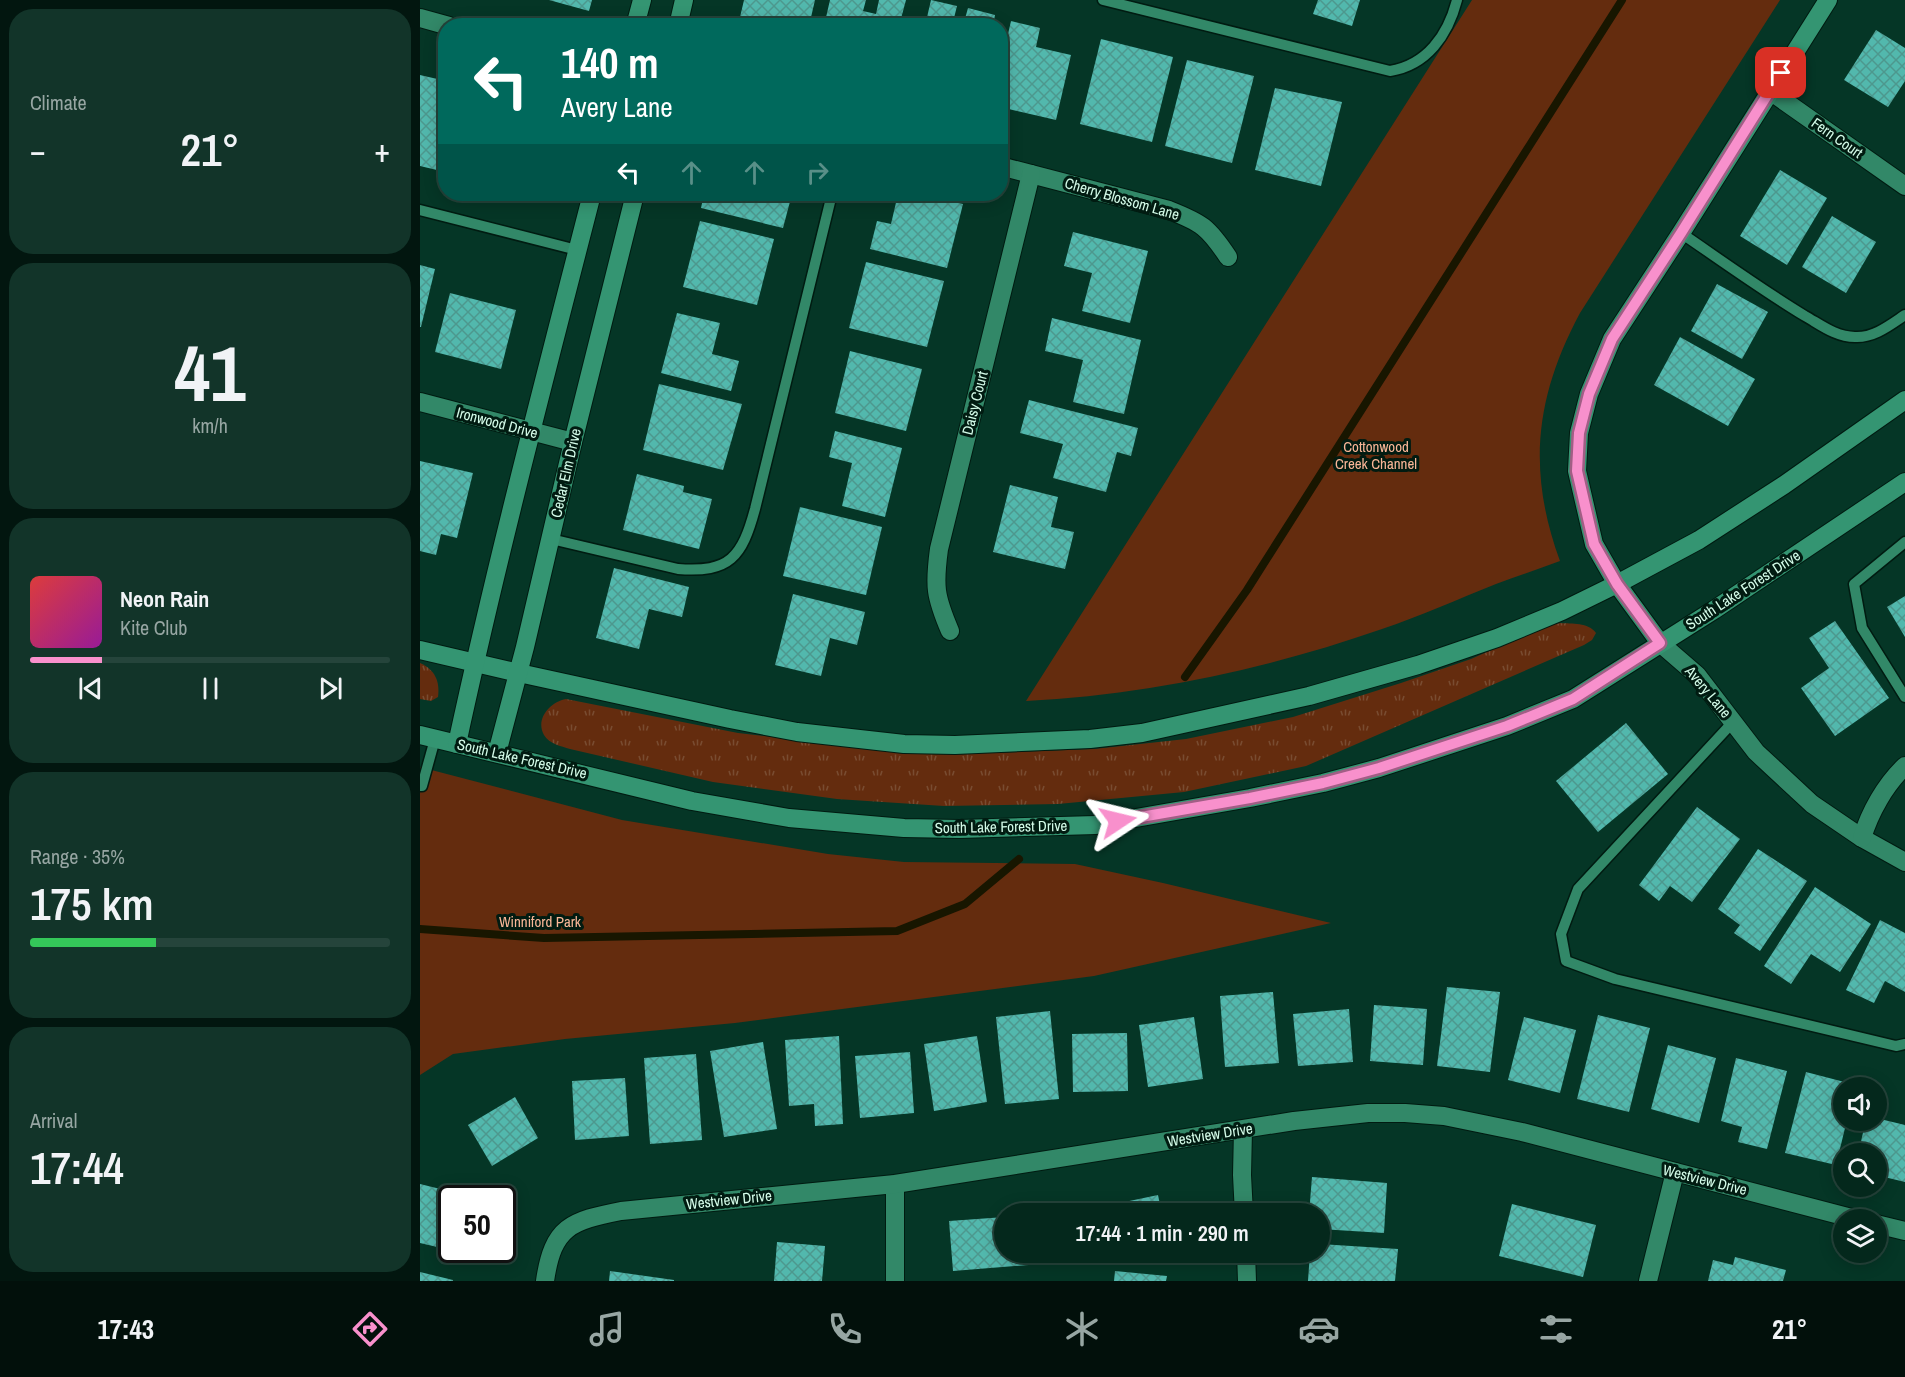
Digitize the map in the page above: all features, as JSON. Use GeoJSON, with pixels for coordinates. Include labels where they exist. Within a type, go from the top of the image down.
{"type":"FeatureCollection","features":[{"type":"Feature","properties":{"kind":"main road"},"geometry":{"type":"LineString","coordinates":[[637,18],[642,0]]}},
{"type":"Feature","properties":{"kind":"main road"},"geometry":{"type":"LineString","coordinates":[[680,18],[684,0]]}},
{"type":"Feature","properties":{"kind":"main road","name":"Avery Lane"},"geometry":{"type":"LineString","coordinates":[[1660,643],[1617,584],[1594,544],[1577,471],[1579,433],[1589,394],[1612,339],[1828,0]]}},
{"type":"Feature","properties":{"kind":"main road"},"geometry":{"type":"LineString","coordinates":[[457,744],[531,432],[590,201]]}},
{"type":"Feature","properties":{"kind":"main road","name":"Cedar Elm Drive"},"geometry":{"type":"LineString","coordinates":[[497,753],[519,673],[573,442],[633,201]]}},
{"type":"Feature","properties":{"kind":"main road"},"geometry":{"type":"LineString","coordinates":[[420,650],[797,732],[904,744],[955,745],[1090,739],[1142,733],[1309,696],[1385,674],[1497,638],[1562,611],[1699,540],[1784,485],[1905,399]]}},
{"type":"Feature","properties":{"kind":"main road","name":"South Lake Forest Drive"},"geometry":{"type":"LineString","coordinates":[[428,737],[692,801],[789,818],[904,828],[959,829],[1096,825],[1323,783],[1379,768],[1496,730],[1573,699],[1714,610],[1905,482]]}},
{"type":"Feature","properties":{"kind":"street"},"geometry":{"type":"LineString","coordinates":[[420,18],[438,23]]}},
{"type":"Feature","properties":{"kind":"street","name":"Fern Court"},"geometry":{"type":"LineString","coordinates":[[1770,91],[1905,186]]}},
{"type":"Feature","properties":{"kind":"street","name":"Cherry Blossom Lane"},"geometry":{"type":"LineString","coordinates":[[1008,168],[1169,210],[1194,220],[1213,234],[1228,257]]}},
{"type":"Feature","properties":{"kind":"street","name":"Daisy Court"},"geometry":{"type":"LineString","coordinates":[[950,631],[939,606],[935,589],[939,549],[1031,174]]}},
{"type":"Feature","properties":{"kind":"street","name":"Ironwood Drive"},"geometry":{"type":"LineString","coordinates":[[420,402],[573,442]]}},
{"type":"Feature","properties":{"kind":"street","name":"Avery Lane"},"geometry":{"type":"LineString","coordinates":[[1660,643],[1698,675],[1756,753],[1812,804],[1862,838],[1905,862]]}},
{"type":"Feature","properties":{"kind":"street"},"geometry":{"type":"LineString","coordinates":[[1862,838],[1867,823],[1893,778],[1905,766]]}},
{"type":"Feature","properties":{"kind":"street","name":"Westview Drive"},"geometry":{"type":"LineString","coordinates":[[545,1281],[558,1236],[569,1227],[590,1217],[621,1211],[895,1184],[1294,1121],[1368,1113],[1444,1116],[1522,1132],[1833,1213]]}},
{"type":"Feature","properties":{"kind":"street"},"geometry":{"type":"LineString","coordinates":[[1243,1130],[1243,1203]]}},
{"type":"Feature","properties":{"kind":"street"},"geometry":{"type":"LineString","coordinates":[[1648,1281],[1675,1172]]}},
{"type":"Feature","properties":{"kind":"street"},"geometry":{"type":"LineString","coordinates":[[895,1184],[895,1281]]}},
{"type":"Feature","properties":{"kind":"street"},"geometry":{"type":"LineString","coordinates":[[1887,1227],[1905,1231]]}},
{"type":"Feature","properties":{"kind":"street"},"geometry":{"type":"LineString","coordinates":[[1246,1263],[1247,1281]]}},
{"type":"Feature","properties":{"kind":"lane"},"geometry":{"type":"LineString","coordinates":[[1103,0],[1390,71],[1418,62],[1428,53],[1449,24],[1457,0]]}},
{"type":"Feature","properties":{"kind":"lane"},"geometry":{"type":"LineString","coordinates":[[551,539],[678,569],[697,571],[721,566],[738,552],[747,538],[752,520],[830,201]]}},
{"type":"Feature","properties":{"kind":"lane"},"geometry":{"type":"LineString","coordinates":[[420,210],[577,250]]}},
{"type":"Feature","properties":{"kind":"lane"},"geometry":{"type":"LineString","coordinates":[[1681,233],[1782,302],[1832,332],[1847,337],[1868,336],[1905,315]]}},
{"type":"Feature","properties":{"kind":"lane"},"geometry":{"type":"LineString","coordinates":[[1905,542],[1854,584],[1862,628],[1905,697]]}},
{"type":"Feature","properties":{"kind":"lane"},"geometry":{"type":"LineString","coordinates":[[1733,722],[1578,889],[1561,934],[1566,961],[1615,979],[1896,1046],[1905,1044]]}},
{"type":"Feature","properties":{"kind":"lane"},"geometry":{"type":"LineString","coordinates":[[420,786],[425,777],[428,737]]}},
{"type":"Feature","properties":{"kind":"green space","name":"Cottonwood Creek Channel"},"geometry":{"type":"Polygon","coordinates":[[[1472,0],[1780,0],[1580,313],[1565,344],[1545,405],[1540,465],[1543,496],[1560,561],[1397,624],[1251,668],[1116,693],[1026,701],[1472,0]]]}},
{"type":"Feature","properties":{"kind":"green space"},"geometry":{"type":"Polygon","coordinates":[[[1560,623],[1584,625],[1596,633],[1592,640],[1584,645],[1306,766],[1184,792],[1058,804],[944,806],[837,799],[713,782],[570,749],[549,741],[544,735],[541,723],[550,707],[566,699],[738,733],[914,753],[1094,749],[1186,739],[1293,717],[1471,659],[1543,627],[1560,623]]]}},
{"type":"Feature","properties":{"kind":"green space"},"geometry":{"type":"Polygon","coordinates":[[[420,663],[433,673],[437,681],[438,697],[431,701],[420,699],[420,663]]]}},
{"type":"Feature","properties":{"kind":"green space","name":"Winniford Park"},"geometry":{"type":"Polygon","coordinates":[[[420,767],[622,820],[828,854],[904,862],[1075,864],[1331,923],[1094,976],[735,1023],[565,1039],[453,1054],[420,1075],[420,767]]]}},
{"type":"Feature","properties":{"kind":"building"},"geometry":{"type":"Polygon","coordinates":[[[549,0],[592,0],[589,11],[549,0]]]}},
{"type":"Feature","properties":{"kind":"building"},"geometry":{"type":"Polygon","coordinates":[[[744,0],[815,0],[811,18],[740,18],[744,0]]]}},
{"type":"Feature","properties":{"kind":"building"},"geometry":{"type":"Polygon","coordinates":[[[830,0],[866,0],[863,11],[876,14],[879,0],[906,0],[901,18],[826,18],[830,0]]]}},
{"type":"Feature","properties":{"kind":"building"},"geometry":{"type":"Polygon","coordinates":[[[931,0],[957,6],[954,18],[927,18],[931,0]]]}},
{"type":"Feature","properties":{"kind":"building"},"geometry":{"type":"Polygon","coordinates":[[[1318,0],[1360,0],[1352,26],[1313,14],[1318,0]]]}},
{"type":"Feature","properties":{"kind":"building"},"geometry":{"type":"Polygon","coordinates":[[[968,8],[995,15],[994,18],[965,18],[968,8]]]}},
{"type":"Feature","properties":{"kind":"building"},"geometry":{"type":"Polygon","coordinates":[[[1011,21],[1040,28],[1036,47],[1071,55],[1056,120],[1008,109],[1008,34],[1011,21]]]}},
{"type":"Feature","properties":{"kind":"building"},"geometry":{"type":"Polygon","coordinates":[[[1876,30],[1905,48],[1905,81],[1888,107],[1844,80],[1876,30]]]}},
{"type":"Feature","properties":{"kind":"building"},"geometry":{"type":"Polygon","coordinates":[[[1101,39],[1173,57],[1152,142],[1080,124],[1101,39]]]}},
{"type":"Feature","properties":{"kind":"building"},"geometry":{"type":"Polygon","coordinates":[[[1187,60],[1254,76],[1232,163],[1165,146],[1187,60]]]}},
{"type":"Feature","properties":{"kind":"building"},"geometry":{"type":"Polygon","coordinates":[[[420,75],[438,79],[438,170],[420,166],[420,75]]]}},
{"type":"Feature","properties":{"kind":"building"},"geometry":{"type":"Polygon","coordinates":[[[1275,88],[1342,102],[1321,186],[1255,170],[1275,88]]]}},
{"type":"Feature","properties":{"kind":"building"},"geometry":{"type":"Polygon","coordinates":[[[1780,170],[1827,198],[1787,265],[1740,236],[1780,170]]]}},
{"type":"Feature","properties":{"kind":"building"},"geometry":{"type":"Polygon","coordinates":[[[702,201],[790,201],[783,228],[701,208],[702,201]]]}},
{"type":"Feature","properties":{"kind":"building"},"geometry":{"type":"Polygon","coordinates":[[[896,201],[951,201],[963,204],[947,268],[870,249],[877,221],[891,224],[896,201]]]}},
{"type":"Feature","properties":{"kind":"building"},"geometry":{"type":"Polygon","coordinates":[[[1832,216],[1876,242],[1846,293],[1802,267],[1832,216]]]}},
{"type":"Feature","properties":{"kind":"building"},"geometry":{"type":"Polygon","coordinates":[[[700,221],[774,239],[757,305],[683,287],[700,221]]]}},
{"type":"Feature","properties":{"kind":"building"},"geometry":{"type":"Polygon","coordinates":[[[1073,232],[1148,251],[1130,323],[1082,311],[1092,273],[1064,266],[1073,232]]]}},
{"type":"Feature","properties":{"kind":"building"},"geometry":{"type":"Polygon","coordinates":[[[866,262],[944,281],[927,347],[849,328],[866,262]]]}},
{"type":"Feature","properties":{"kind":"building"},"geometry":{"type":"Polygon","coordinates":[[[420,265],[435,269],[421,327],[420,327],[420,265]]]}},
{"type":"Feature","properties":{"kind":"building"},"geometry":{"type":"Polygon","coordinates":[[[1717,284],[1768,312],[1742,359],[1691,331],[1717,284]]]}},
{"type":"Feature","properties":{"kind":"building"},"geometry":{"type":"Polygon","coordinates":[[[450,293],[516,310],[501,369],[435,352],[450,293]]]}},
{"type":"Feature","properties":{"kind":"building"},"geometry":{"type":"Polygon","coordinates":[[[677,313],[720,323],[712,354],[739,361],[731,391],[661,373],[677,313]]]}},
{"type":"Feature","properties":{"kind":"building"},"geometry":{"type":"Polygon","coordinates":[[[1052,318],[1141,340],[1124,414],[1073,402],[1083,360],[1045,351],[1052,318]]]}},
{"type":"Feature","properties":{"kind":"building"},"geometry":{"type":"Polygon","coordinates":[[[1680,337],[1755,379],[1728,426],[1654,385],[1680,337]]]}},
{"type":"Feature","properties":{"kind":"building"},"geometry":{"type":"Polygon","coordinates":[[[850,351],[922,369],[906,431],[835,413],[850,351]]]}},
{"type":"Feature","properties":{"kind":"building"},"geometry":{"type":"Polygon","coordinates":[[[659,384],[742,404],[723,470],[643,450],[659,384]]]}},
{"type":"Feature","properties":{"kind":"building"},"geometry":{"type":"Polygon","coordinates":[[[1029,400],[1138,428],[1131,456],[1117,452],[1106,492],[1053,478],[1063,444],[1020,433],[1029,400]]]}},
{"type":"Feature","properties":{"kind":"building"},"geometry":{"type":"Polygon","coordinates":[[[835,431],[902,448],[885,517],[842,506],[852,463],[829,457],[835,431]]]}},
{"type":"Feature","properties":{"kind":"building"},"geometry":{"type":"Polygon","coordinates":[[[420,461],[473,473],[457,538],[441,534],[436,555],[420,551],[420,461]]]}},
{"type":"Feature","properties":{"kind":"building"},"geometry":{"type":"Polygon","coordinates":[[[637,474],[684,486],[683,492],[712,499],[699,549],[623,530],[637,474]]]}},
{"type":"Feature","properties":{"kind":"building"},"geometry":{"type":"Polygon","coordinates":[[[1010,485],[1058,497],[1051,527],[1074,532],[1065,569],[993,552],[1010,485]]]}},
{"type":"Feature","properties":{"kind":"building"},"geometry":{"type":"Polygon","coordinates":[[[800,507],[882,527],[866,595],[783,576],[800,507]]]}},
{"type":"Feature","properties":{"kind":"building"},"geometry":{"type":"Polygon","coordinates":[[[614,568],[689,587],[682,617],[649,609],[639,649],[596,638],[614,568]]]}},
{"type":"Feature","properties":{"kind":"building"},"geometry":{"type":"Polygon","coordinates":[[[793,594],[865,612],[857,645],[830,638],[821,676],[775,665],[793,594]]]}},
{"type":"Feature","properties":{"kind":"building"},"geometry":{"type":"Polygon","coordinates":[[[1905,596],[1905,637],[1887,607],[1905,596]]]}},
{"type":"Feature","properties":{"kind":"building"},"geometry":{"type":"Polygon","coordinates":[[[1835,621],[1889,698],[1835,736],[1801,688],[1829,668],[1809,638],[1835,621]]]}},
{"type":"Feature","properties":{"kind":"building"},"geometry":{"type":"Polygon","coordinates":[[[1626,723],[1668,774],[1598,832],[1556,781],[1626,723]]]}},
{"type":"Feature","properties":{"kind":"building"},"geometry":{"type":"Polygon","coordinates":[[[1697,807],[1740,839],[1692,902],[1670,886],[1659,901],[1639,885],[1697,807]]]}},
{"type":"Feature","properties":{"kind":"building"},"geometry":{"type":"Polygon","coordinates":[[[1758,849],[1807,881],[1760,951],[1734,933],[1740,925],[1718,909],[1758,849]]]}},
{"type":"Feature","properties":{"kind":"building"},"geometry":{"type":"Polygon","coordinates":[[[1815,887],[1871,924],[1840,972],[1811,954],[1791,984],[1764,966],[1815,887]]]}},
{"type":"Feature","properties":{"kind":"building"},"geometry":{"type":"Polygon","coordinates":[[[1880,920],[1905,933],[1905,992],[1885,981],[1874,1003],[1846,990],[1880,920]]]}},
{"type":"Feature","properties":{"kind":"building"},"geometry":{"type":"Polygon","coordinates":[[[1447,987],[1500,992],[1490,1072],[1437,1066],[1447,987]]]}},
{"type":"Feature","properties":{"kind":"building"},"geometry":{"type":"Polygon","coordinates":[[[1273,992],[1279,1063],[1225,1067],[1220,996],[1273,992]]]}},
{"type":"Feature","properties":{"kind":"building"},"geometry":{"type":"Polygon","coordinates":[[[1374,1005],[1427,1009],[1423,1065],[1370,1061],[1374,1005]]]}},
{"type":"Feature","properties":{"kind":"building"},"geometry":{"type":"Polygon","coordinates":[[[1349,1009],[1353,1062],[1298,1066],[1293,1014],[1349,1009]]]}},
{"type":"Feature","properties":{"kind":"building"},"geometry":{"type":"Polygon","coordinates":[[[1050,1011],[1059,1099],[1005,1104],[996,1017],[1050,1011]]]}},
{"type":"Feature","properties":{"kind":"building"},"geometry":{"type":"Polygon","coordinates":[[[1598,1015],[1650,1028],[1629,1112],[1577,1099],[1598,1015]]]}},
{"type":"Feature","properties":{"kind":"building"},"geometry":{"type":"Polygon","coordinates":[[[1194,1017],[1203,1079],[1148,1087],[1139,1025],[1194,1017]]]}},
{"type":"Feature","properties":{"kind":"building"},"geometry":{"type":"Polygon","coordinates":[[[1524,1017],[1576,1030],[1560,1093],[1508,1080],[1524,1017]]]}},
{"type":"Feature","properties":{"kind":"building"},"geometry":{"type":"Polygon","coordinates":[[[1127,1033],[1128,1091],[1073,1092],[1072,1034],[1127,1033]]]}},
{"type":"Feature","properties":{"kind":"building"},"geometry":{"type":"Polygon","coordinates":[[[839,1036],[843,1124],[815,1126],[814,1104],[789,1106],[785,1040],[839,1036]]]}},
{"type":"Feature","properties":{"kind":"building"},"geometry":{"type":"Polygon","coordinates":[[[977,1036],[987,1102],[934,1111],[924,1044],[977,1036]]]}},
{"type":"Feature","properties":{"kind":"building"},"geometry":{"type":"Polygon","coordinates":[[[763,1042],[777,1129],[724,1137],[710,1051],[763,1042]]]}},
{"type":"Feature","properties":{"kind":"building"},"geometry":{"type":"Polygon","coordinates":[[[1668,1045],[1716,1058],[1699,1123],[1651,1109],[1668,1045]]]}},
{"type":"Feature","properties":{"kind":"building"},"geometry":{"type":"Polygon","coordinates":[[[910,1052],[914,1113],[860,1118],[855,1056],[910,1052]]]}},
{"type":"Feature","properties":{"kind":"building"},"geometry":{"type":"Polygon","coordinates":[[[696,1054],[702,1140],[650,1144],[644,1058],[696,1054]]]}},
{"type":"Feature","properties":{"kind":"building"},"geometry":{"type":"Polygon","coordinates":[[[1736,1058],[1787,1071],[1767,1149],[1738,1142],[1742,1127],[1721,1121],[1736,1058]]]}},
{"type":"Feature","properties":{"kind":"building"},"geometry":{"type":"Polygon","coordinates":[[[1806,1072],[1833,1079],[1833,1131],[1844,1131],[1841,1143],[1833,1143],[1833,1164],[1785,1153],[1806,1072]]]}},
{"type":"Feature","properties":{"kind":"building"},"geometry":{"type":"Polygon","coordinates":[[[625,1078],[629,1136],[575,1140],[572,1081],[625,1078]]]}},
{"type":"Feature","properties":{"kind":"building"},"geometry":{"type":"Polygon","coordinates":[[[515,1097],[538,1138],[492,1166],[468,1125],[515,1097]]]}},
{"type":"Feature","properties":{"kind":"building"},"geometry":{"type":"Polygon","coordinates":[[[1887,1121],[1905,1125],[1905,1182],[1887,1178],[1887,1143],[1861,1143],[1863,1131],[1887,1131],[1887,1121]]]}},
{"type":"Feature","properties":{"kind":"building"},"geometry":{"type":"Polygon","coordinates":[[[1312,1177],[1387,1183],[1384,1233],[1330,1230],[1330,1203],[1310,1203],[1312,1177]]]}},
{"type":"Feature","properties":{"kind":"building"},"geometry":{"type":"Polygon","coordinates":[[[420,1184],[438,1188],[438,1247],[420,1243],[420,1184]]]}},
{"type":"Feature","properties":{"kind":"building"},"geometry":{"type":"Polygon","coordinates":[[[1158,1195],[1160,1203],[1120,1203],[1158,1195]]]}},
{"type":"Feature","properties":{"kind":"building"},"geometry":{"type":"Polygon","coordinates":[[[1512,1204],[1596,1225],[1583,1277],[1499,1256],[1512,1204]]]}},
{"type":"Feature","properties":{"kind":"building"},"geometry":{"type":"Polygon","coordinates":[[[994,1218],[994,1263],[1041,1264],[953,1271],[949,1221],[994,1218]]]}},
{"type":"Feature","properties":{"kind":"building"},"geometry":{"type":"Polygon","coordinates":[[[777,1242],[825,1246],[822,1281],[774,1281],[777,1242]]]}},
{"type":"Feature","properties":{"kind":"building"},"geometry":{"type":"Polygon","coordinates":[[[1330,1245],[1398,1249],[1395,1281],[1308,1281],[1309,1263],[1330,1263],[1330,1245]]]}},
{"type":"Feature","properties":{"kind":"building"},"geometry":{"type":"Polygon","coordinates":[[[1735,1257],[1786,1270],[1783,1281],[1708,1281],[1713,1260],[1733,1265],[1735,1257]]]}},
{"type":"Feature","properties":{"kind":"building"},"geometry":{"type":"Polygon","coordinates":[[[610,1271],[674,1280],[674,1281],[609,1281],[610,1271]]]}},
{"type":"Feature","properties":{"kind":"building"},"geometry":{"type":"Polygon","coordinates":[[[1115,1271],[1167,1276],[1166,1281],[1114,1281],[1115,1271]]]}},
{"type":"Feature","properties":{"kind":"building"},"geometry":{"type":"Polygon","coordinates":[[[420,1272],[453,1280],[453,1281],[420,1281],[420,1272]]]}},
{"type":"Feature","properties":{"kind":"waterway"},"geometry":{"type":"LineString","coordinates":[[1185,677],[1247,590],[1622,0]]}},
{"type":"Feature","properties":{"kind":"waterway"},"geometry":{"type":"LineString","coordinates":[[420,929],[544,938],[897,931],[965,904],[1019,859]]}},
{"type":"Feature","properties":{"kind":"route"},"geometry":{"type":"LineString","coordinates":[[1118,821],[1323,783],[1379,768],[1507,726],[1573,699],[1660,643],[1617,584],[1594,544],[1577,471],[1579,433],[1589,394],[1612,339],[1781,73]]}}]}
